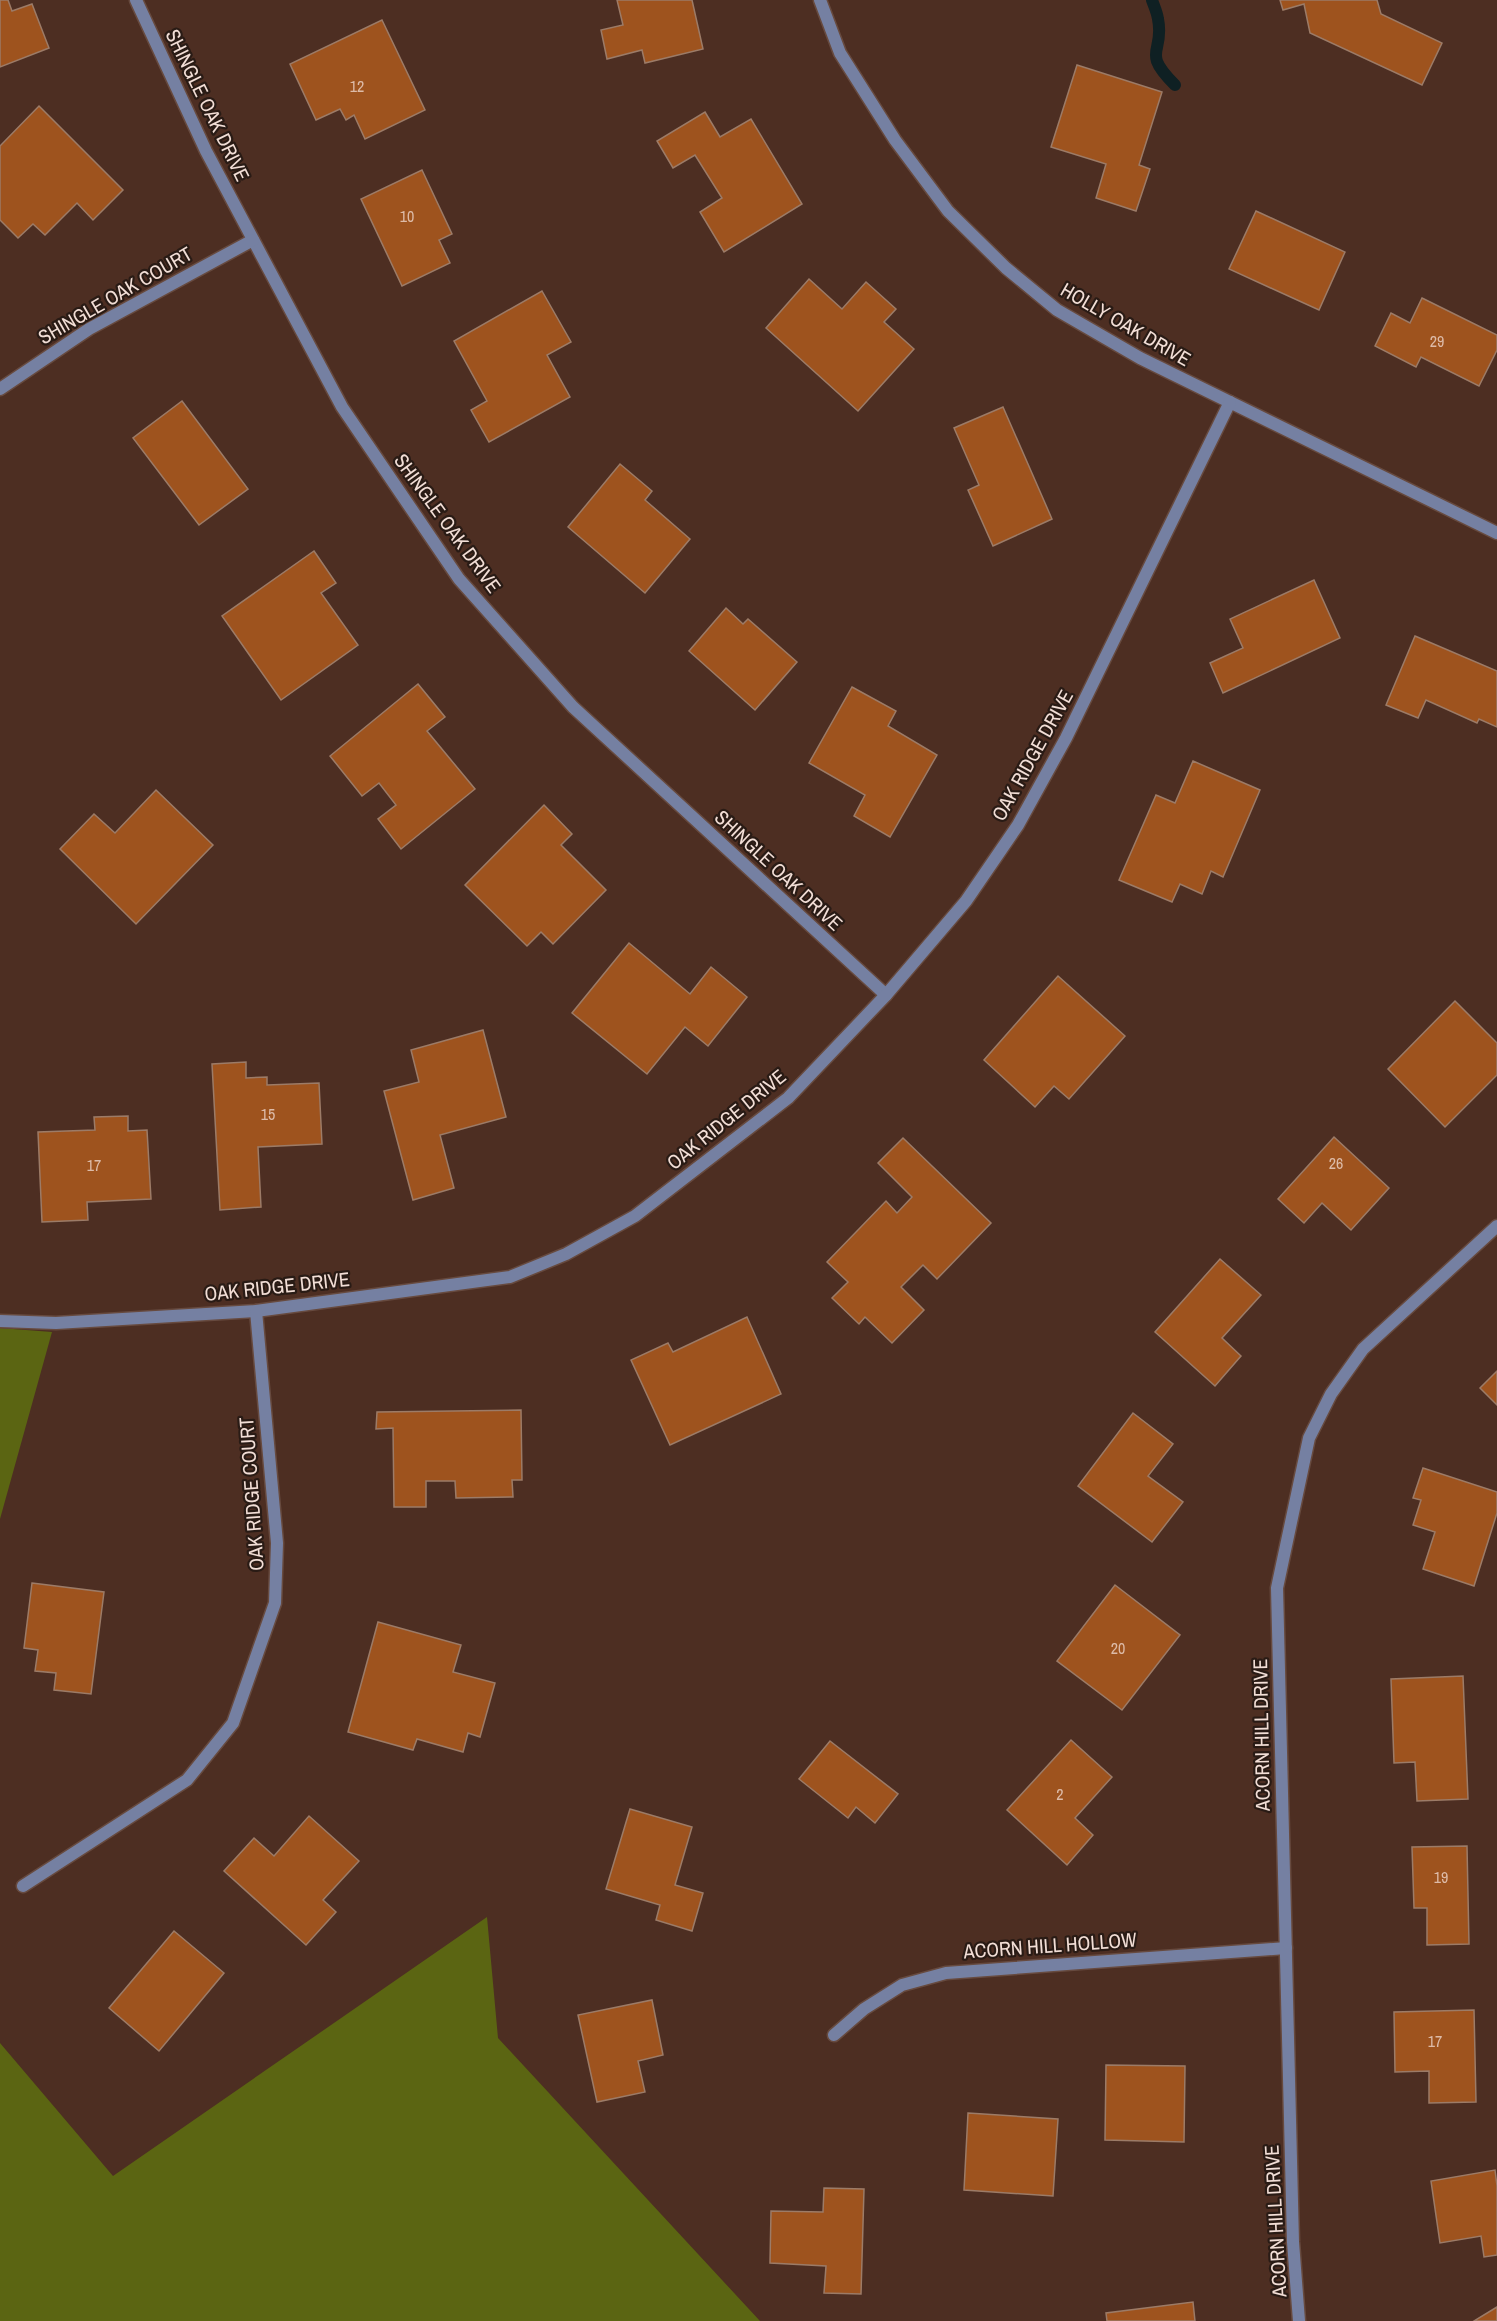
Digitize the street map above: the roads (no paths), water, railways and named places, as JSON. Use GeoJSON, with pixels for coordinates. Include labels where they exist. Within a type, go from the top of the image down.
{"type":"FeatureCollection","features":[{"type":"Feature","properties":{"kind":"street","name":"SHINGLE OAK DRIVE"},"geometry":{"type":"LineString","coordinates":[[136,0],[206,151],[342,407],[459,579],[573,707],[886,995]]}},
{"type":"Feature","properties":{"kind":"street","name":"HOLLY OAK DRIVE"},"geometry":{"type":"LineString","coordinates":[[820,0],[840,53],[895,140],[948,211],[1006,268],[1068,316],[1140,358],[1497,533]]}},
{"type":"Feature","properties":{"kind":"street","name":"SHINGLE OAK COURT"},"geometry":{"type":"LineString","coordinates":[[0,389],[89,329],[253,240]]}},
{"type":"Feature","properties":{"kind":"street","name":"OAK RIDGE DRIVE"},"geometry":{"type":"LineString","coordinates":[[0,1321],[56,1323],[256,1311],[510,1277],[566,1254],[635,1216],[788,1098],[886,995],[966,901],[1018,825],[1066,738],[1230,402]]}},
{"type":"Feature","properties":{"kind":"street","name":"ACORN HILL DRIVE"},"geometry":{"type":"LineString","coordinates":[[1299,2321],[1293,2242],[1277,1588],[1309,1438],[1331,1394],[1363,1349],[1497,1226]]}},
{"type":"Feature","properties":{"kind":"street","name":"OAK RIDGE COURT"},"geometry":{"type":"LineString","coordinates":[[23,1887],[187,1780],[234,1724],[275,1603],[277,1543],[256,1311]]}},
{"type":"Feature","properties":{"kind":"street","name":"ACORN HILL HOLLOW"},"geometry":{"type":"LineString","coordinates":[[834,2035],[864,2009],[902,1985],[946,1973],[1286,1948]]}},
{"type":"Feature","properties":{"kind":"waterway"},"geometry":{"type":"LineString","coordinates":[[1152,0],[1158,16],[1159,30],[1156,58],[1165,74],[1175,85]]}}]}
